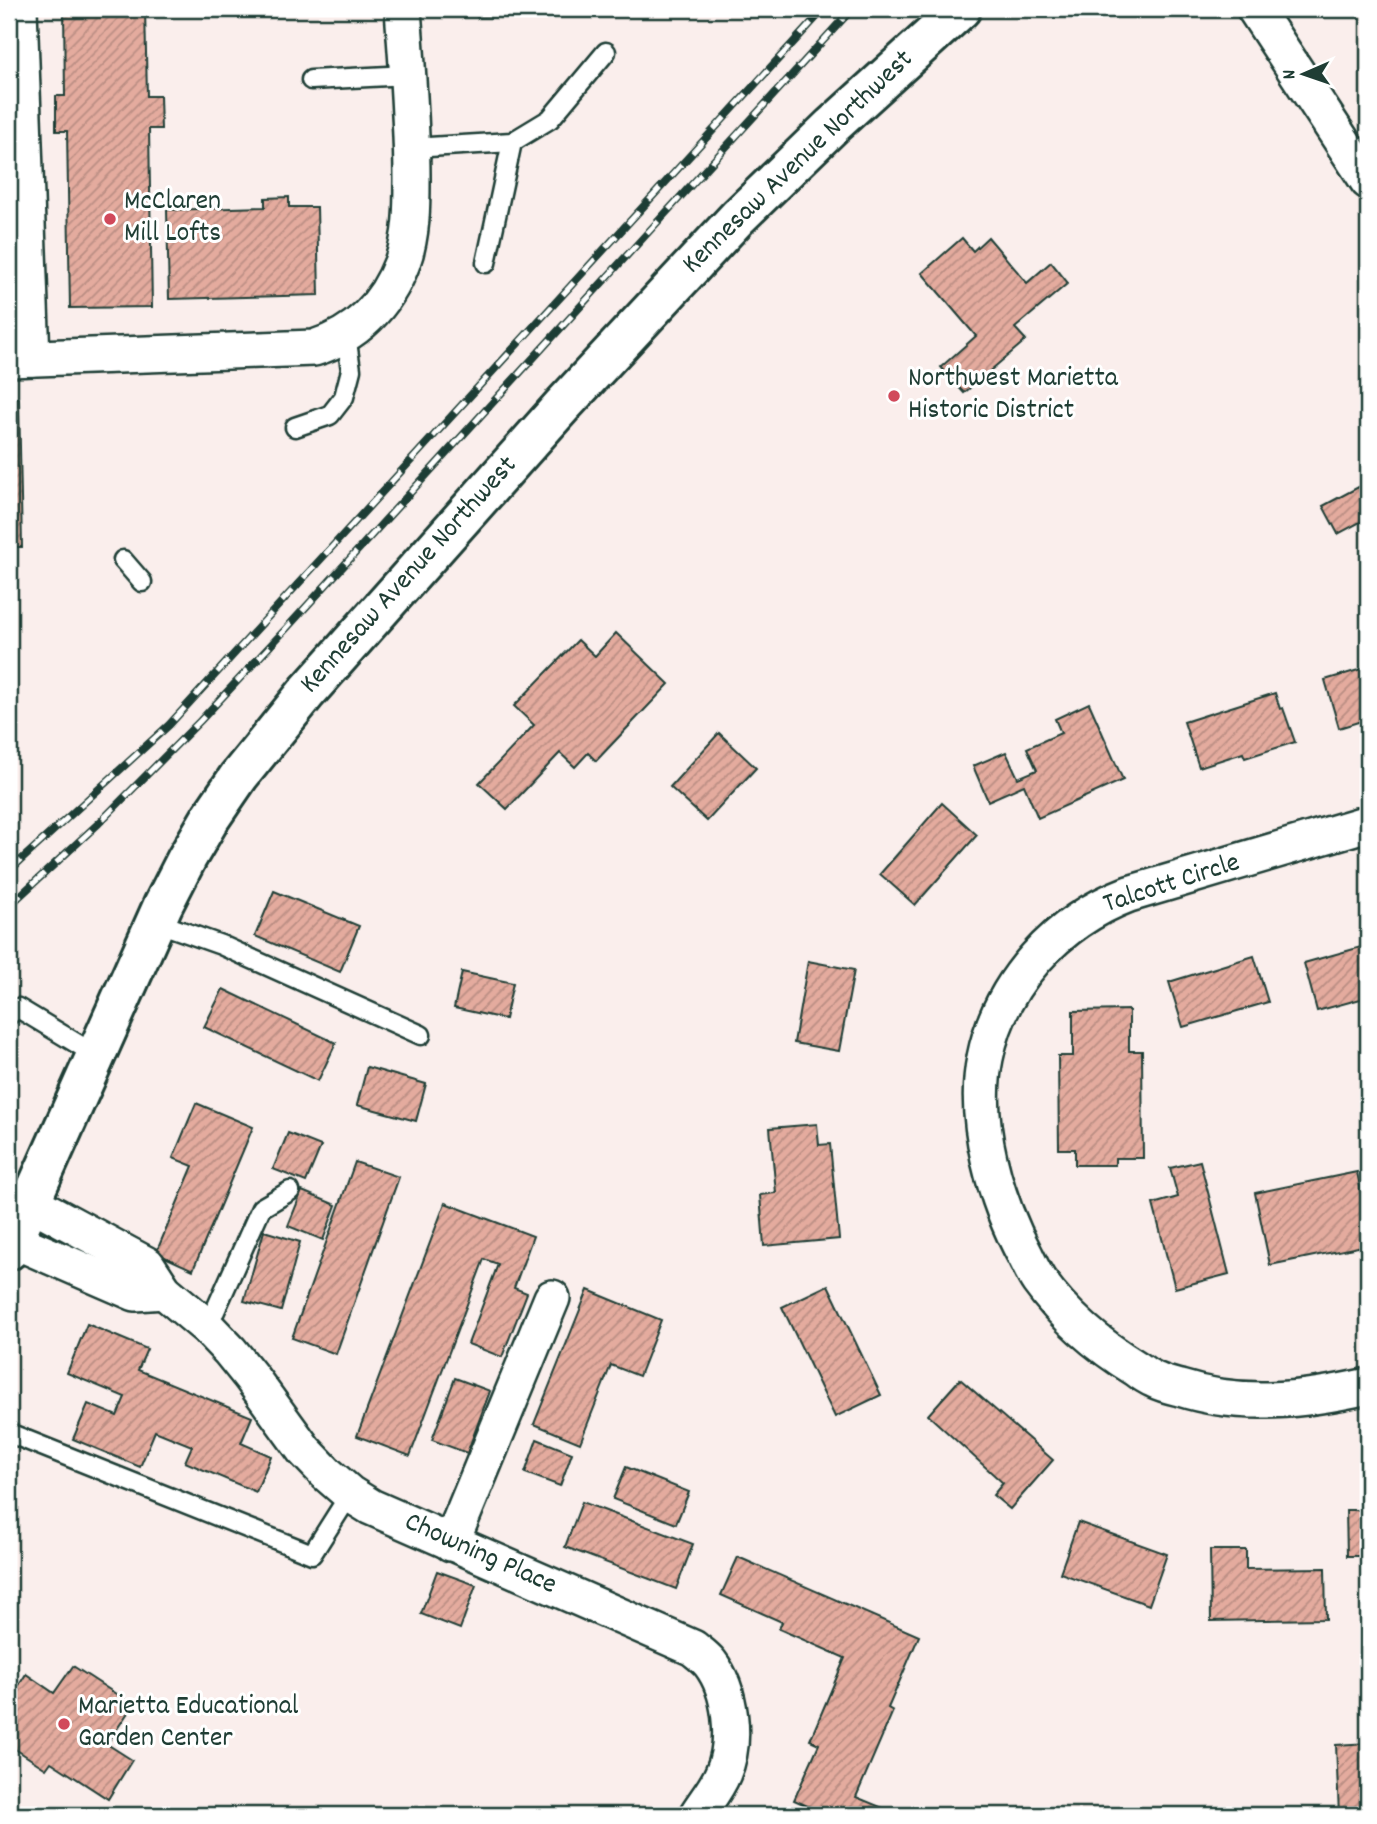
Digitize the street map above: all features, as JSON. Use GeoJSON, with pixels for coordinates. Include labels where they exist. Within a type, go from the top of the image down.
{"type":"FeatureCollection","features":[{"type":"Feature","properties":{"kind":"street"},"geometry":{"type":"LineString","coordinates":[[19,9],[17,168],[20,358],[314,348],[352,331],[378,305],[390,287],[402,263],[410,234],[412,148],[403,9]]}},
{"type":"Feature","properties":{"kind":"street","name":"Kennesaw Avenue Northwest"},"geometry":{"type":"LineString","coordinates":[[16,1227],[187,858],[211,817],[246,767],[307,692],[562,406],[738,217],[832,126],[961,9]]}},
{"type":"Feature","properties":{"kind":"street"},"geometry":{"type":"LineString","coordinates":[[1255,9],[1368,181]]}},
{"type":"Feature","properties":{"kind":"street","name":"Talcott Circle"},"geometry":{"type":"LineString","coordinates":[[1368,823],[1129,894],[1083,916],[1035,957],[1010,992],[991,1034],[984,1059],[982,1087],[982,1114],[988,1155],[1000,1200],[1016,1238],[1038,1280],[1072,1320],[1112,1354],[1154,1380],[1200,1395],[1223,1398],[1266,1401],[1295,1399],[1324,1396],[1368,1386]]}},
{"type":"Feature","properties":{"kind":"street","name":"Chowning Place"},"geometry":{"type":"LineString","coordinates":[[16,1227],[147,1265],[164,1292],[204,1324],[230,1351],[303,1450],[350,1494],[371,1507],[451,1543],[693,1648],[708,1660],[721,1679],[728,1702],[730,1748],[723,1773],[697,1815]]}},
{"type":"Feature","properties":{"kind":"street"},"geometry":{"type":"LineString","coordinates":[[451,1543],[552,1298]]}},
{"type":"Feature","properties":{"kind":"lane"},"geometry":{"type":"LineString","coordinates":[[412,148],[512,142],[550,119],[606,52]]}},
{"type":"Feature","properties":{"kind":"lane"},"geometry":{"type":"LineString","coordinates":[[311,80],[408,75]]}},
{"type":"Feature","properties":{"kind":"lane"},"geometry":{"type":"LineString","coordinates":[[486,263],[512,142]]}},
{"type":"Feature","properties":{"kind":"lane"},"geometry":{"type":"LineString","coordinates":[[295,427],[330,415],[344,397],[351,370],[352,331]]}},
{"type":"Feature","properties":{"kind":"lane"},"geometry":{"type":"LineString","coordinates":[[122,561],[142,582]]}},
{"type":"Feature","properties":{"kind":"lane"},"geometry":{"type":"LineString","coordinates":[[156,922],[221,946],[421,1035]]}},
{"type":"Feature","properties":{"kind":"lane"},"geometry":{"type":"LineString","coordinates":[[9,1026],[13,1012],[96,1055]]}},
{"type":"Feature","properties":{"kind":"lane"},"geometry":{"type":"LineString","coordinates":[[204,1324],[215,1311],[261,1208],[290,1191]]}},
{"type":"Feature","properties":{"kind":"lane"},"geometry":{"type":"LineString","coordinates":[[9,1433],[312,1554],[350,1494]]}},
{"type":"Feature","properties":{"kind":"building","name":"McClaren Mill Lofts"},"geometry":{"type":"Polygon","coordinates":[[[64,9],[145,9],[147,96],[160,96],[161,129],[149,129],[152,307],[70,308],[67,131],[56,131],[56,96],[65,96],[64,9]]]}},
{"type":"Feature","properties":{"kind":"building"},"geometry":{"type":"Polygon","coordinates":[[[477,9],[625,9],[626,11],[477,17],[477,9]]]}},
{"type":"Feature","properties":{"kind":"building"},"geometry":{"type":"Polygon","coordinates":[[[289,197],[289,207],[317,207],[319,295],[169,299],[167,210],[265,207],[265,198],[289,197]]]}},
{"type":"Feature","properties":{"kind":"building"},"geometry":{"type":"Polygon","coordinates":[[[988,237],[1027,283],[1051,262],[1068,283],[1015,328],[1026,340],[964,393],[941,367],[976,336],[922,273],[962,238],[973,251],[988,237]]]}},
{"type":"Feature","properties":{"kind":"building"},"geometry":{"type":"Polygon","coordinates":[[[9,398],[19,398],[22,547],[9,547],[9,398]]]}},
{"type":"Feature","properties":{"kind":"building"},"geometry":{"type":"Polygon","coordinates":[[[1368,482],[1368,518],[1338,534],[1323,506],[1368,482]]]}},
{"type":"Feature","properties":{"kind":"building"},"geometry":{"type":"Polygon","coordinates":[[[616,633],[669,684],[596,761],[588,753],[575,767],[560,753],[507,809],[479,783],[534,725],[514,706],[578,640],[595,656],[616,633]]]}},
{"type":"Feature","properties":{"kind":"building"},"geometry":{"type":"Polygon","coordinates":[[[1368,667],[1368,719],[1339,728],[1325,680],[1368,667]]]}},
{"type":"Feature","properties":{"kind":"building"},"geometry":{"type":"Polygon","coordinates":[[[1275,693],[1295,742],[1245,758],[1243,753],[1199,767],[1184,722],[1275,693]]]}},
{"type":"Feature","properties":{"kind":"building"},"geometry":{"type":"Polygon","coordinates":[[[1089,703],[1123,780],[1038,818],[1024,785],[988,801],[973,766],[1006,752],[1018,778],[1037,770],[1027,748],[1061,733],[1055,719],[1089,703]]]}},
{"type":"Feature","properties":{"kind":"building"},"geometry":{"type":"Polygon","coordinates":[[[719,733],[756,768],[707,821],[670,787],[719,733]]]}},
{"type":"Feature","properties":{"kind":"building"},"geometry":{"type":"Polygon","coordinates":[[[942,803],[977,835],[915,905],[880,874],[942,803]]]}},
{"type":"Feature","properties":{"kind":"building"},"geometry":{"type":"Polygon","coordinates":[[[274,891],[359,926],[340,972],[255,936],[274,891]]]}},
{"type":"Feature","properties":{"kind":"building"},"geometry":{"type":"Polygon","coordinates":[[[1368,945],[1368,997],[1317,1011],[1304,963],[1368,945]]]}},
{"type":"Feature","properties":{"kind":"building"},"geometry":{"type":"Polygon","coordinates":[[[1254,956],[1268,1002],[1183,1027],[1169,982],[1254,956]]]}},
{"type":"Feature","properties":{"kind":"building"},"geometry":{"type":"Polygon","coordinates":[[[808,961],[854,970],[839,1051],[794,1043],[808,961]]]}},
{"type":"Feature","properties":{"kind":"building"},"geometry":{"type":"Polygon","coordinates":[[[462,972],[513,983],[505,1019],[454,1008],[462,972]]]}},
{"type":"Feature","properties":{"kind":"building"},"geometry":{"type":"Polygon","coordinates":[[[223,989],[336,1043],[318,1081],[204,1027],[223,989]]]}},
{"type":"Feature","properties":{"kind":"building"},"geometry":{"type":"Polygon","coordinates":[[[1129,1010],[1129,1051],[1142,1051],[1143,1158],[1115,1158],[1115,1165],[1075,1165],[1075,1149],[1059,1149],[1058,1056],[1073,1056],[1073,1011],[1129,1010]]]}},
{"type":"Feature","properties":{"kind":"building"},"geometry":{"type":"Polygon","coordinates":[[[367,1067],[426,1084],[416,1121],[357,1105],[367,1067]]]}},
{"type":"Feature","properties":{"kind":"building"},"geometry":{"type":"Polygon","coordinates":[[[196,1103],[253,1127],[193,1270],[156,1253],[193,1166],[173,1158],[196,1103]]]}},
{"type":"Feature","properties":{"kind":"building"},"geometry":{"type":"Polygon","coordinates":[[[817,1124],[819,1145],[830,1144],[839,1239],[764,1246],[760,1195],[776,1193],[770,1128],[817,1124]]]}},
{"type":"Feature","properties":{"kind":"building"},"geometry":{"type":"Polygon","coordinates":[[[288,1133],[321,1146],[306,1182],[273,1169],[288,1133]]]}},
{"type":"Feature","properties":{"kind":"building"},"geometry":{"type":"Polygon","coordinates":[[[1200,1161],[1229,1274],[1175,1288],[1153,1204],[1178,1197],[1170,1168],[1200,1161]]]}},
{"type":"Feature","properties":{"kind":"building"},"geometry":{"type":"Polygon","coordinates":[[[355,1162],[399,1177],[336,1354],[292,1338],[355,1162]]]}},
{"type":"Feature","properties":{"kind":"building"},"geometry":{"type":"Polygon","coordinates":[[[1357,1172],[1368,1226],[1368,1245],[1270,1265],[1255,1193],[1357,1172]]]}},
{"type":"Feature","properties":{"kind":"building"},"geometry":{"type":"Polygon","coordinates":[[[302,1191],[336,1205],[323,1240],[288,1226],[302,1191]]]}},
{"type":"Feature","properties":{"kind":"building"},"geometry":{"type":"Polygon","coordinates":[[[445,1203],[533,1236],[514,1288],[527,1293],[502,1357],[468,1344],[498,1264],[484,1259],[410,1456],[357,1436],[445,1203]]]}},
{"type":"Feature","properties":{"kind":"building"},"geometry":{"type":"Polygon","coordinates":[[[264,1231],[300,1242],[281,1311],[244,1301],[264,1231]]]}},
{"type":"Feature","properties":{"kind":"building"},"geometry":{"type":"Polygon","coordinates":[[[828,1285],[881,1395],[835,1417],[782,1307],[828,1285]]]}},
{"type":"Feature","properties":{"kind":"building"},"geometry":{"type":"Polygon","coordinates":[[[588,1290],[661,1320],[639,1376],[611,1365],[580,1443],[534,1424],[588,1290]]]}},
{"type":"Feature","properties":{"kind":"building"},"geometry":{"type":"Polygon","coordinates":[[[87,1324],[147,1349],[138,1370],[252,1417],[241,1443],[271,1456],[256,1492],[185,1462],[192,1446],[155,1431],[140,1467],[73,1439],[88,1404],[117,1416],[125,1397],[67,1373],[87,1324]]]}},
{"type":"Feature","properties":{"kind":"building"},"geometry":{"type":"Polygon","coordinates":[[[455,1378],[490,1391],[467,1453],[432,1440],[455,1378]]]}},
{"type":"Feature","properties":{"kind":"building"},"geometry":{"type":"Polygon","coordinates":[[[960,1379],[1053,1460],[1010,1509],[993,1495],[1003,1483],[928,1415],[960,1379]]]}},
{"type":"Feature","properties":{"kind":"building"},"geometry":{"type":"Polygon","coordinates":[[[537,1439],[572,1453],[560,1486],[525,1473],[537,1439]]]}},
{"type":"Feature","properties":{"kind":"building"},"geometry":{"type":"Polygon","coordinates":[[[626,1467],[689,1492],[676,1524],[613,1499],[626,1467]]]}},
{"type":"Feature","properties":{"kind":"building"},"geometry":{"type":"Polygon","coordinates":[[[582,1502],[693,1544],[676,1589],[565,1547],[582,1502]]]}},
{"type":"Feature","properties":{"kind":"building"},"geometry":{"type":"Polygon","coordinates":[[[1346,1510],[1368,1510],[1368,1556],[1347,1556],[1346,1510]]]}},
{"type":"Feature","properties":{"kind":"building"},"geometry":{"type":"Polygon","coordinates":[[[1078,1522],[1167,1554],[1149,1605],[1060,1573],[1078,1522]]]}},
{"type":"Feature","properties":{"kind":"building"},"geometry":{"type":"Polygon","coordinates":[[[1210,1550],[1246,1550],[1246,1569],[1325,1568],[1326,1619],[1211,1621],[1210,1550]]]}},
{"type":"Feature","properties":{"kind":"building"},"geometry":{"type":"Polygon","coordinates":[[[738,1557],[919,1636],[888,1708],[893,1711],[856,1797],[883,1808],[880,1815],[828,1815],[794,1800],[819,1744],[810,1740],[845,1658],[779,1629],[782,1622],[721,1595],[738,1557]]]}},
{"type":"Feature","properties":{"kind":"building"},"geometry":{"type":"Polygon","coordinates":[[[437,1571],[476,1585],[460,1629],[421,1614],[437,1571]]]}},
{"type":"Feature","properties":{"kind":"building","name":"Marietta Educational Garden Center"},"geometry":{"type":"Polygon","coordinates":[[[73,1666],[133,1705],[107,1744],[132,1760],[108,1799],[51,1762],[46,1769],[9,1745],[9,1701],[26,1674],[54,1693],[73,1666]]]}},
{"type":"Feature","properties":{"kind":"building"},"geometry":{"type":"Polygon","coordinates":[[[1368,1743],[1368,1815],[1339,1815],[1336,1745],[1368,1743]]]}},
{"type":"Feature","properties":{"kind":"railway"},"geometry":{"type":"LineString","coordinates":[[9,871],[169,725],[824,9]]}},
{"type":"Feature","properties":{"kind":"railway"},"geometry":{"type":"LineString","coordinates":[[9,906],[99,823],[200,721],[852,9]]}},
{"type":"Feature","properties":{"kind":"place","name":"McClaren Mill Lofts"},"geometry":{"type":"Point","coordinates":[110,219]}},
{"type":"Feature","properties":{"kind":"place","name":"Northwest Marietta Historic District"},"geometry":{"type":"Point","coordinates":[894,396]}},
{"type":"Feature","properties":{"kind":"place","name":"Marietta Educational Garden Center"},"geometry":{"type":"Point","coordinates":[64,1724]}}]}
